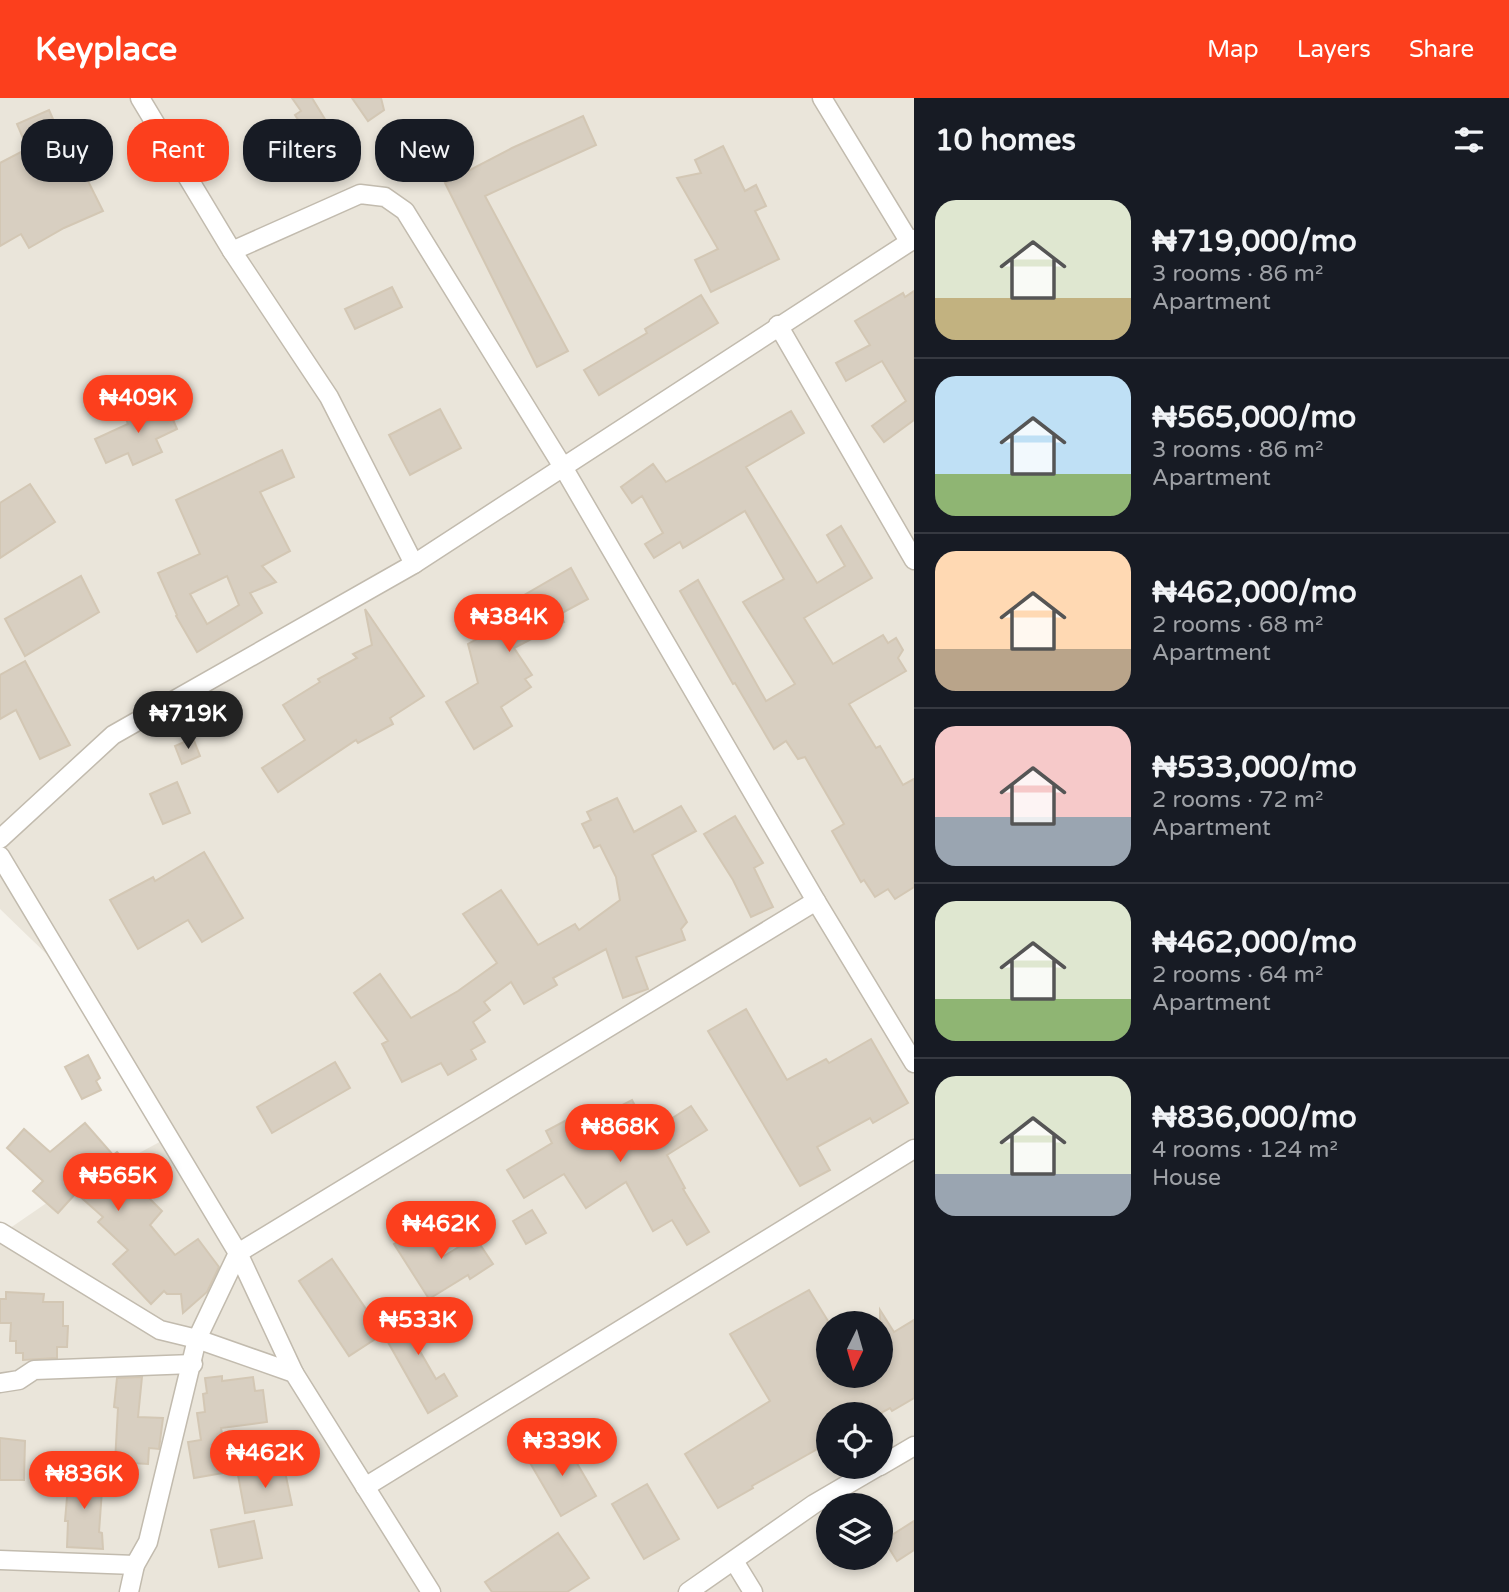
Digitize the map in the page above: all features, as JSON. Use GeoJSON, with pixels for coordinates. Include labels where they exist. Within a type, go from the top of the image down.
{"type":"FeatureCollection","features":[{"type":"Feature","properties":{"kind":"street"},"geometry":{"type":"LineString","coordinates":[[140,98],[232,251],[329,397],[414,564]]}},
{"type":"Feature","properties":{"kind":"street"},"geometry":{"type":"LineString","coordinates":[[0,839],[113,735],[414,564],[912,240],[822,98]]}},
{"type":"Feature","properties":{"kind":"street"},"geometry":{"type":"LineString","coordinates":[[232,251],[360,194],[385,197],[405,211],[564,467],[816,901],[914,1063]]}},
{"type":"Feature","properties":{"kind":"street"},"geometry":{"type":"LineString","coordinates":[[778,325],[911,550]]}},
{"type":"Feature","properties":{"kind":"street"},"geometry":{"type":"LineString","coordinates":[[0,856],[238,1253],[294,1373],[431,1592]]}},
{"type":"Feature","properties":{"kind":"street"},"geometry":{"type":"LineString","coordinates":[[129,1592],[135,1565],[148,1542],[197,1339],[238,1253],[816,901]]}},
{"type":"Feature","properties":{"kind":"street"},"geometry":{"type":"LineString","coordinates":[[365,1487],[914,1149]]}},
{"type":"Feature","properties":{"kind":"street"},"geometry":{"type":"LineString","coordinates":[[0,1232],[160,1330],[197,1339],[294,1373]]}},
{"type":"Feature","properties":{"kind":"street"},"geometry":{"type":"LineString","coordinates":[[0,1383],[19,1380],[34,1370],[193,1364]]}},
{"type":"Feature","properties":{"kind":"street"},"geometry":{"type":"LineString","coordinates":[[893,1458],[914,1446]]}},
{"type":"Feature","properties":{"kind":"street"},"geometry":{"type":"LineString","coordinates":[[688,1592],[814,1504],[857,1479]]}},
{"type":"Feature","properties":{"kind":"street"},"geometry":{"type":"LineString","coordinates":[[0,1560],[135,1565]]}},
{"type":"Feature","properties":{"kind":"street"},"geometry":{"type":"LineString","coordinates":[[734,1561],[753,1592]]}},
{"type":"Feature","properties":{"kind":"shaded area"},"geometry":{"type":"Polygon","coordinates":[[[0,98],[914,98],[914,1592],[0,1592],[0,1235],[48,1202],[167,1138],[62,969],[0,909],[0,98]]]}},
{"type":"Feature","properties":{"kind":"building"},"geometry":{"type":"Polygon","coordinates":[[[292,98],[312,98],[325,119],[298,119],[295,115],[301,111],[292,98]]]}},
{"type":"Feature","properties":{"kind":"building"},"geometry":{"type":"Polygon","coordinates":[[[352,98],[381,98],[384,110],[368,121],[352,98]]]}},
{"type":"Feature","properties":{"kind":"building"},"geometry":{"type":"Polygon","coordinates":[[[49,110],[53,119],[28,119],[49,110]]]}},
{"type":"Feature","properties":{"kind":"building"},"geometry":{"type":"Polygon","coordinates":[[[583,116],[596,145],[485,196],[568,351],[537,367],[445,183],[474,182],[474,168],[583,116]]]}},
{"type":"Feature","properties":{"kind":"building"},"geometry":{"type":"Polygon","coordinates":[[[723,146],[745,191],[756,185],[766,206],[755,211],[779,259],[711,292],[695,260],[718,249],[677,178],[701,173],[695,160],[723,146]]]}},
{"type":"Feature","properties":{"kind":"building"},"geometry":{"type":"Polygon","coordinates":[[[21,152],[21,182],[88,182],[103,211],[64,228],[29,248],[21,234],[0,246],[0,163],[21,152]]]}},
{"type":"Feature","properties":{"kind":"building"},"geometry":{"type":"Polygon","coordinates":[[[392,287],[402,307],[355,329],[345,309],[392,287]]]}},
{"type":"Feature","properties":{"kind":"building"},"geometry":{"type":"Polygon","coordinates":[[[914,291],[914,420],[884,442],[872,426],[906,401],[882,361],[846,381],[836,363],[870,345],[855,321],[903,293],[905,297],[914,291]]]}},
{"type":"Feature","properties":{"kind":"building"},"geometry":{"type":"Polygon","coordinates":[[[701,295],[718,323],[599,395],[584,370],[647,333],[645,329],[701,295]]]}},
{"type":"Feature","properties":{"kind":"building"},"geometry":{"type":"Polygon","coordinates":[[[165,401],[177,429],[156,439],[162,452],[133,465],[128,453],[106,463],[95,439],[128,424],[126,419],[165,401]]]}},
{"type":"Feature","properties":{"kind":"building"},"geometry":{"type":"Polygon","coordinates":[[[440,409],[461,448],[410,475],[389,435],[440,409]]]}},
{"type":"Feature","properties":{"kind":"building"},"geometry":{"type":"Polygon","coordinates":[[[791,411],[804,433],[746,467],[817,583],[845,566],[827,535],[841,526],[872,578],[804,618],[833,664],[883,635],[888,643],[896,638],[903,650],[898,658],[906,671],[849,704],[876,748],[880,746],[903,785],[914,779],[914,887],[895,899],[888,889],[875,897],[864,880],[861,882],[832,831],[844,824],[805,757],[798,759],[786,741],[774,749],[680,591],[698,580],[766,701],[795,684],[743,602],[784,579],[745,511],[683,548],[680,542],[654,558],[645,544],[663,533],[642,496],[632,503],[621,487],[653,464],[666,482],[791,411]]]}},
{"type":"Feature","properties":{"kind":"building"},"geometry":{"type":"Polygon","coordinates":[[[282,450],[294,477],[260,492],[290,551],[262,566],[276,582],[250,593],[262,613],[197,652],[176,616],[158,573],[200,554],[176,500],[282,450]],[[227,576],[190,594],[207,624],[239,605],[227,576]]]}},
{"type":"Feature","properties":{"kind":"building"},"geometry":{"type":"Polygon","coordinates":[[[30,484],[55,522],[0,558],[0,503],[30,484]]]}},
{"type":"Feature","properties":{"kind":"building"},"geometry":{"type":"Polygon","coordinates":[[[571,568],[588,599],[560,614],[564,622],[514,648],[532,675],[525,679],[531,687],[501,707],[512,726],[474,749],[446,702],[478,683],[468,644],[493,630],[479,606],[493,599],[507,605],[571,568]]]}},
{"type":"Feature","properties":{"kind":"building"},"geometry":{"type":"Polygon","coordinates":[[[81,576],[99,612],[25,656],[5,619],[81,576]]]}},
{"type":"Feature","properties":{"kind":"building"},"geometry":{"type":"Polygon","coordinates":[[[365,609],[424,696],[390,718],[393,724],[358,743],[356,740],[278,792],[262,768],[305,740],[283,705],[320,682],[318,679],[357,658],[353,654],[372,645],[365,609]]]}},
{"type":"Feature","properties":{"kind":"building"},"geometry":{"type":"Polygon","coordinates":[[[25,661],[70,745],[40,759],[16,710],[0,719],[0,675],[25,661]]]}},
{"type":"Feature","properties":{"kind":"building"},"geometry":{"type":"Polygon","coordinates":[[[193,738],[200,756],[182,764],[175,746],[193,738]]]}},
{"type":"Feature","properties":{"kind":"building"},"geometry":{"type":"Polygon","coordinates":[[[177,782],[190,813],[163,824],[150,794],[177,782]]]}},
{"type":"Feature","properties":{"kind":"building"},"geometry":{"type":"Polygon","coordinates":[[[617,798],[634,832],[681,806],[696,831],[652,855],[687,922],[681,929],[685,940],[636,957],[648,989],[623,998],[606,949],[553,978],[557,985],[524,1004],[511,982],[484,1002],[490,1010],[473,1022],[485,1042],[471,1050],[476,1059],[448,1075],[441,1063],[402,1082],[382,1044],[388,1041],[354,993],[380,974],[411,1018],[458,991],[497,963],[463,914],[501,890],[538,945],[575,924],[579,930],[620,900],[616,877],[600,845],[594,848],[582,824],[591,820],[587,812],[617,798]]]}},
{"type":"Feature","properties":{"kind":"building"},"geometry":{"type":"Polygon","coordinates":[[[735,816],[763,863],[754,868],[773,907],[751,917],[733,880],[704,834],[735,816]]]}},
{"type":"Feature","properties":{"kind":"building"},"geometry":{"type":"Polygon","coordinates":[[[204,852],[243,918],[202,942],[188,920],[138,949],[110,900],[153,877],[155,881],[204,852]]]}},
{"type":"Feature","properties":{"kind":"building"},"geometry":{"type":"Polygon","coordinates":[[[746,1009],[787,1080],[826,1059],[829,1063],[871,1039],[908,1103],[873,1123],[870,1118],[817,1147],[830,1170],[800,1186],[708,1031],[746,1009]]]}},
{"type":"Feature","properties":{"kind":"building"},"geometry":{"type":"Polygon","coordinates":[[[88,1055],[100,1078],[96,1081],[101,1090],[82,1099],[65,1067],[88,1055]]]}},
{"type":"Feature","properties":{"kind":"building"},"geometry":{"type":"Polygon","coordinates":[[[335,1062],[350,1088],[272,1133],[257,1107],[335,1062]]]}},
{"type":"Feature","properties":{"kind":"building"},"geometry":{"type":"Polygon","coordinates":[[[632,1100],[649,1133],[691,1106],[707,1130],[667,1155],[685,1188],[683,1189],[709,1232],[687,1245],[672,1220],[653,1231],[626,1182],[586,1208],[564,1174],[524,1198],[507,1170],[552,1143],[546,1131],[582,1112],[587,1123],[632,1100]]]}},
{"type":"Feature","properties":{"kind":"building"},"geometry":{"type":"Polygon","coordinates":[[[85,1123],[113,1155],[117,1152],[133,1168],[126,1175],[162,1211],[150,1225],[175,1255],[198,1239],[219,1267],[207,1292],[183,1313],[181,1294],[167,1294],[164,1291],[151,1304],[113,1264],[128,1250],[98,1222],[103,1217],[76,1193],[58,1213],[33,1191],[43,1181],[7,1148],[24,1129],[50,1152],[85,1123]]]}},
{"type":"Feature","properties":{"kind":"building"},"geometry":{"type":"Polygon","coordinates":[[[532,1210],[546,1233],[526,1244],[513,1221],[532,1210]]]}},
{"type":"Feature","properties":{"kind":"building"},"geometry":{"type":"Polygon","coordinates":[[[424,1225],[444,1256],[475,1237],[493,1264],[470,1279],[468,1275],[429,1299],[394,1244],[424,1225]]]}},
{"type":"Feature","properties":{"kind":"building"},"geometry":{"type":"Polygon","coordinates":[[[332,1259],[383,1334],[349,1356],[299,1281],[332,1259]]]}},
{"type":"Feature","properties":{"kind":"building"},"geometry":{"type":"Polygon","coordinates":[[[809,1290],[822,1311],[816,1311],[816,1388],[893,1388],[893,1330],[914,1320],[914,1398],[893,1410],[893,1402],[816,1402],[816,1450],[718,1508],[685,1454],[770,1401],[730,1334],[809,1290]]]}},
{"type":"Feature","properties":{"kind":"building"},"geometry":{"type":"Polygon","coordinates":[[[6,1292],[44,1294],[43,1302],[63,1302],[63,1326],[68,1326],[67,1347],[57,1347],[57,1358],[23,1360],[23,1353],[16,1353],[16,1341],[10,1341],[11,1323],[0,1323],[0,1299],[6,1299],[6,1292]]]}},
{"type":"Feature","properties":{"kind":"building"},"geometry":{"type":"Polygon","coordinates":[[[422,1304],[436,1328],[414,1341],[436,1379],[444,1374],[457,1396],[428,1413],[380,1328],[422,1304]]]}},
{"type":"Feature","properties":{"kind":"building"},"geometry":{"type":"Polygon","coordinates":[[[222,1376],[222,1381],[253,1377],[255,1391],[263,1390],[267,1422],[221,1428],[229,1472],[194,1478],[188,1442],[201,1440],[197,1413],[205,1412],[205,1378],[222,1376]]]}},
{"type":"Feature","properties":{"kind":"building"},"geometry":{"type":"Polygon","coordinates":[[[142,1377],[138,1417],[163,1418],[159,1449],[149,1448],[148,1464],[115,1462],[118,1408],[114,1407],[117,1378],[142,1377]]]}},
{"type":"Feature","properties":{"kind":"building"},"geometry":{"type":"Polygon","coordinates":[[[0,1438],[25,1441],[24,1480],[0,1480],[0,1438]]]}},
{"type":"Feature","properties":{"kind":"building"},"geometry":{"type":"Polygon","coordinates":[[[564,1441],[596,1496],[561,1516],[529,1461],[564,1441]]]}},
{"type":"Feature","properties":{"kind":"building"},"geometry":{"type":"Polygon","coordinates":[[[284,1467],[292,1505],[245,1513],[238,1475],[284,1467]]]}},
{"type":"Feature","properties":{"kind":"building"},"geometry":{"type":"Polygon","coordinates":[[[69,1474],[103,1476],[99,1532],[102,1533],[103,1549],[67,1547],[68,1521],[65,1521],[69,1474]]]}},
{"type":"Feature","properties":{"kind":"building"},"geometry":{"type":"Polygon","coordinates":[[[647,1484],[679,1539],[644,1559],[612,1504],[647,1484]]]}},
{"type":"Feature","properties":{"kind":"building"},"geometry":{"type":"Polygon","coordinates":[[[254,1521],[262,1558],[219,1567],[211,1530],[254,1521]]]}},
{"type":"Feature","properties":{"kind":"building"},"geometry":{"type":"Polygon","coordinates":[[[914,1521],[914,1550],[897,1561],[893,1555],[893,1534],[914,1521]]]}},
{"type":"Feature","properties":{"kind":"building"},"geometry":{"type":"Polygon","coordinates":[[[558,1533],[589,1578],[567,1592],[492,1592],[485,1582],[558,1533]]]}}]}
